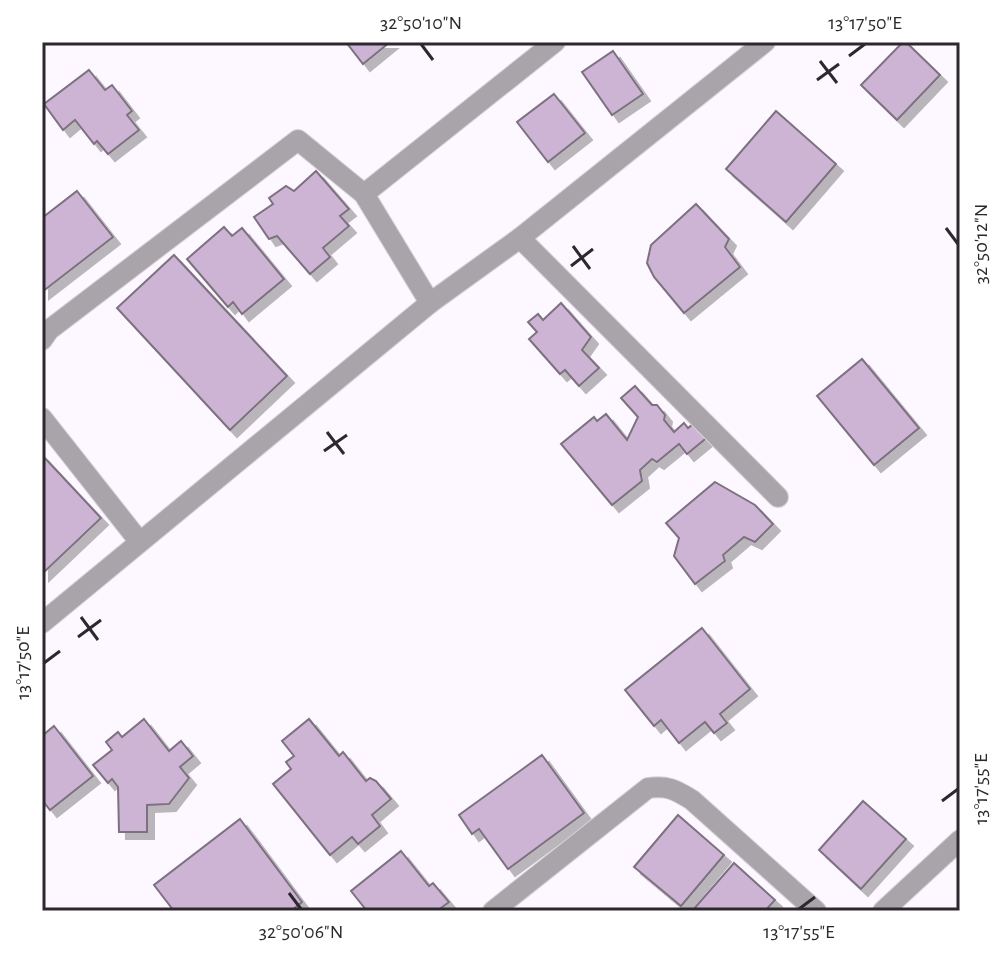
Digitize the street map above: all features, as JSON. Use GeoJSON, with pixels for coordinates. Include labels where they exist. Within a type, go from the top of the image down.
{"type":"FeatureCollection","features":[{"type":"Feature","properties":{"kind":"street"},"geometry":{"type":"LineString","coordinates":[[364,194],[555,42]]}},
{"type":"Feature","properties":{"kind":"street"},"geometry":{"type":"LineString","coordinates":[[42,623],[430,303],[520,238],[765,42]]}},
{"type":"Feature","properties":{"kind":"street"},"geometry":{"type":"LineString","coordinates":[[42,340],[49,330],[298,140],[364,194],[430,303]]}},
{"type":"Feature","properties":{"kind":"street"},"geometry":{"type":"LineString","coordinates":[[520,238],[778,497]]}},
{"type":"Feature","properties":{"kind":"street"},"geometry":{"type":"LineString","coordinates":[[42,418],[139,541]]}},
{"type":"Feature","properties":{"kind":"street"},"geometry":{"type":"LineString","coordinates":[[493,911],[648,788],[662,785],[674,788],[692,800],[816,911]]}},
{"type":"Feature","properties":{"kind":"street"},"geometry":{"type":"LineString","coordinates":[[883,911],[960,840]]}},
{"type":"Feature","properties":{"kind":"building"},"geometry":{"type":"Polygon","coordinates":[[[346,42],[390,42],[363,64],[346,42]]]}},
{"type":"Feature","properties":{"kind":"building"},"geometry":{"type":"Polygon","coordinates":[[[903,42],[940,75],[897,120],[861,85],[903,42]]]}},
{"type":"Feature","properties":{"kind":"building"},"geometry":{"type":"Polygon","coordinates":[[[613,51],[643,94],[612,115],[582,72],[613,51]]]}},
{"type":"Feature","properties":{"kind":"building"},"geometry":{"type":"Polygon","coordinates":[[[89,70],[105,90],[112,85],[132,111],[127,115],[139,130],[108,154],[97,141],[94,144],[75,120],[63,130],[44,104],[89,70]]]}},
{"type":"Feature","properties":{"kind":"building"},"geometry":{"type":"Polygon","coordinates":[[[554,94],[585,133],[548,162],[517,122],[554,94]]]}},
{"type":"Feature","properties":{"kind":"building"},"geometry":{"type":"Polygon","coordinates":[[[776,111],[836,164],[786,222],[726,169],[776,111]]]}},
{"type":"Feature","properties":{"kind":"building"},"geometry":{"type":"Polygon","coordinates":[[[316,171],[349,209],[340,216],[349,226],[323,248],[330,257],[310,274],[277,236],[269,239],[254,217],[273,204],[269,198],[286,186],[294,191],[316,171]]]}},
{"type":"Feature","properties":{"kind":"building"},"geometry":{"type":"Polygon","coordinates":[[[77,191],[113,237],[42,292],[42,218],[77,191]]]}},
{"type":"Feature","properties":{"kind":"building"},"geometry":{"type":"Polygon","coordinates":[[[696,204],[729,239],[725,247],[740,267],[684,313],[654,277],[647,263],[651,245],[696,204]]]}},
{"type":"Feature","properties":{"kind":"building"},"geometry":{"type":"Polygon","coordinates":[[[224,227],[232,236],[242,228],[284,279],[242,314],[233,302],[228,307],[187,259],[224,227]]]}},
{"type":"Feature","properties":{"kind":"building"},"geometry":{"type":"Polygon","coordinates":[[[174,255],[287,376],[230,430],[117,308],[174,255]]]}},
{"type":"Feature","properties":{"kind":"building"},"geometry":{"type":"Polygon","coordinates":[[[561,303],[591,337],[582,350],[599,368],[579,386],[565,370],[560,374],[529,339],[537,332],[528,322],[538,314],[543,320],[561,303]]]}},
{"type":"Feature","properties":{"kind":"building"},"geometry":{"type":"Polygon","coordinates":[[[862,359],[919,428],[874,465],[817,396],[862,359]]]}},
{"type":"Feature","properties":{"kind":"building"},"geometry":{"type":"Polygon","coordinates":[[[635,386],[652,405],[657,405],[674,432],[684,423],[688,428],[698,420],[710,435],[687,454],[679,444],[657,462],[652,459],[640,470],[642,481],[612,505],[561,444],[594,417],[597,421],[606,414],[627,440],[638,417],[621,398],[635,386]]]}},
{"type":"Feature","properties":{"kind":"building"},"geometry":{"type":"Polygon","coordinates":[[[42,455],[101,518],[42,574],[42,455]]]}},
{"type":"Feature","properties":{"kind":"building"},"geometry":{"type":"Polygon","coordinates":[[[715,482],[755,505],[773,524],[755,542],[744,537],[723,555],[725,561],[695,584],[674,556],[679,538],[666,523],[715,482]]]}},
{"type":"Feature","properties":{"kind":"building"},"geometry":{"type":"Polygon","coordinates":[[[702,628],[750,689],[720,714],[727,723],[714,733],[705,722],[679,743],[661,720],[654,726],[625,690],[702,628]]]}},
{"type":"Feature","properties":{"kind":"building"},"geometry":{"type":"Polygon","coordinates":[[[144,719],[169,751],[181,741],[193,756],[180,767],[189,778],[169,804],[147,805],[147,832],[119,832],[118,787],[112,779],[108,783],[93,765],[112,750],[106,742],[118,732],[122,737],[144,719]]]}},
{"type":"Feature","properties":{"kind":"building"},"geometry":{"type":"Polygon","coordinates":[[[309,719],[339,756],[343,752],[366,781],[370,778],[376,781],[391,799],[372,815],[380,826],[358,844],[352,837],[330,855],[273,784],[291,769],[286,762],[294,756],[282,741],[309,719]]]}},
{"type":"Feature","properties":{"kind":"building"},"geometry":{"type":"Polygon","coordinates":[[[54,726],[93,776],[50,810],[42,800],[42,736],[54,726]]]}},
{"type":"Feature","properties":{"kind":"building"},"geometry":{"type":"Polygon","coordinates":[[[542,755],[584,813],[508,869],[479,829],[472,834],[459,815],[542,755]]]}},
{"type":"Feature","properties":{"kind":"building"},"geometry":{"type":"Polygon","coordinates":[[[863,801],[906,839],[861,889],[819,850],[863,801]]]}},
{"type":"Feature","properties":{"kind":"building"},"geometry":{"type":"Polygon","coordinates":[[[678,815],[724,855],[681,906],[634,867],[678,815]]]}},
{"type":"Feature","properties":{"kind":"building"},"geometry":{"type":"Polygon","coordinates":[[[240,819],[302,902],[291,911],[174,911],[154,885],[240,819]]]}},
{"type":"Feature","properties":{"kind":"building"},"geometry":{"type":"Polygon","coordinates":[[[401,851],[429,886],[433,883],[449,902],[437,911],[367,911],[351,891],[401,851]]]}},
{"type":"Feature","properties":{"kind":"building"},"geometry":{"type":"Polygon","coordinates":[[[734,863],[775,900],[765,911],[692,911],[734,863]]]}}]}
